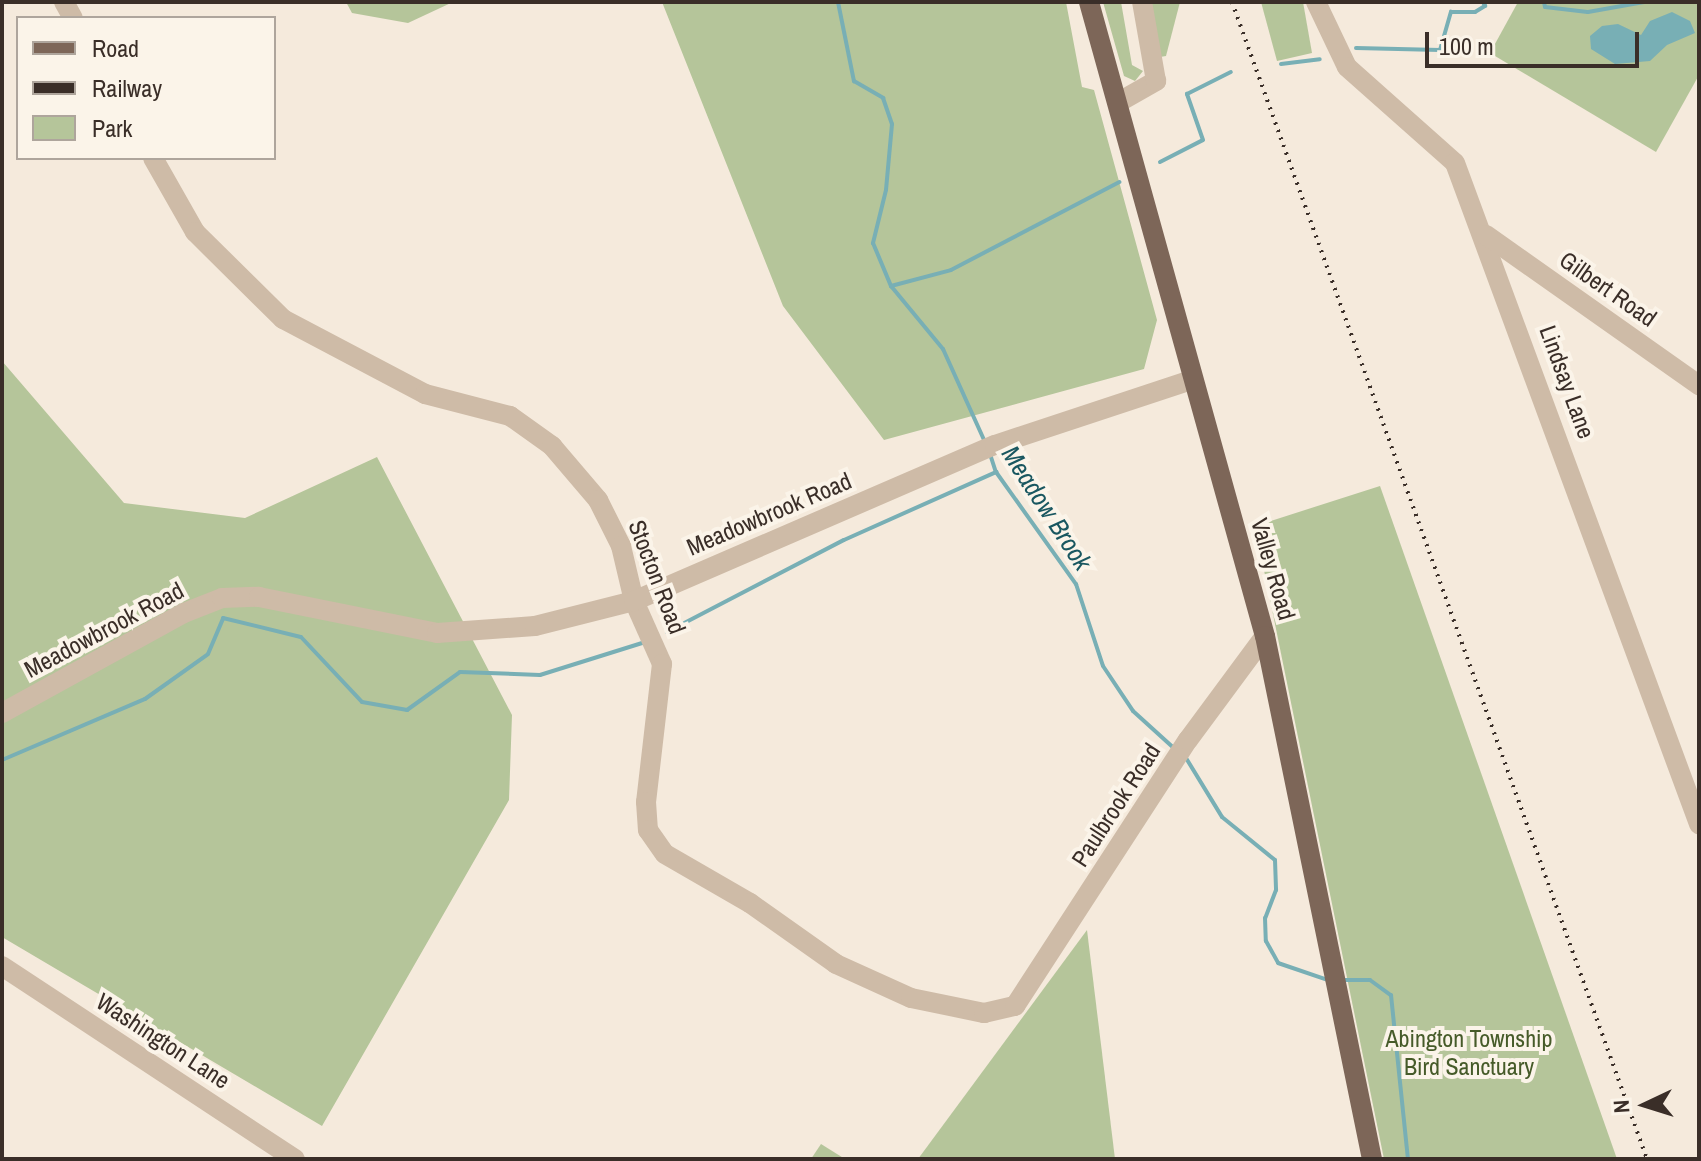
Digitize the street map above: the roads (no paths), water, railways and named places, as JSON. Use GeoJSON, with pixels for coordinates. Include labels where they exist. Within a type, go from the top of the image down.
{"type":"FeatureCollection","features":[{"type":"Feature","properties":{"kind":"main road","name":"Valley Road"},"geometry":{"type":"LineString","coordinates":[[1089,2],[1119,102],[1191,380],[1265,636],[1335,961],[1372,1159]]}},
{"type":"Feature","properties":{"kind":"street"},"geometry":{"type":"LineString","coordinates":[[1119,102],[1156,81],[1142,2]]}},
{"type":"Feature","properties":{"kind":"street","name":"Lindsay Lane"},"geometry":{"type":"LineString","coordinates":[[1316,2],[1347,67],[1455,163],[1486,235],[1699,824]]}},
{"type":"Feature","properties":{"kind":"street","name":"Stocton Road"},"geometry":{"type":"LineString","coordinates":[[154,160],[195,232],[283,319],[425,394],[510,416],[552,446],[598,500],[621,546],[634,601],[662,664],[646,802],[648,830],[665,854],[750,903],[836,964],[911,998],[984,1013],[1015,1006]]}},
{"type":"Feature","properties":{"kind":"street","name":"Gilbert Road"},"geometry":{"type":"LineString","coordinates":[[1486,235],[1699,385]]}},
{"type":"Feature","properties":{"kind":"street","name":"Meadowbrook Road"},"geometry":{"type":"LineString","coordinates":[[2,713],[184,613],[222,598],[259,597],[437,633],[535,626],[634,601],[995,445],[1191,380]]}},
{"type":"Feature","properties":{"kind":"street","name":"Paulbrook Road"},"geometry":{"type":"LineString","coordinates":[[1015,1006],[1188,740],[1265,636]]}},
{"type":"Feature","properties":{"kind":"street","name":"Washington Lane"},"geometry":{"type":"LineString","coordinates":[[2,966],[295,1159]]}},
{"type":"Feature","properties":{"kind":"water"},"geometry":{"type":"Polygon","coordinates":[[[1672,12],[1690,21],[1695,33],[1667,45],[1650,61],[1615,64],[1591,49],[1590,36],[1602,26],[1618,24],[1641,35],[1650,21],[1672,12]]]}},
{"type":"Feature","properties":{"kind":"waterway","name":"Meadow Brook"},"geometry":{"type":"LineString","coordinates":[[838,2],[854,81],[883,98],[892,124],[886,190],[873,243],[891,286],[943,349],[985,442]]}},
{"type":"Feature","properties":{"kind":"waterway"},"geometry":{"type":"LineString","coordinates":[[1356,48],[1440,50],[1451,12],[1475,12],[1485,6],[1483,2]]}},
{"type":"Feature","properties":{"kind":"waterway"},"geometry":{"type":"LineString","coordinates":[[1544,2],[1545,7],[1588,12],[1644,2]]}},
{"type":"Feature","properties":{"kind":"waterway"},"geometry":{"type":"LineString","coordinates":[[1281,64],[1320,59]]}},
{"type":"Feature","properties":{"kind":"waterway"},"geometry":{"type":"LineString","coordinates":[[1160,162],[1203,140],[1187,94],[1231,72]]}},
{"type":"Feature","properties":{"kind":"waterway"},"geometry":{"type":"LineString","coordinates":[[891,286],[951,270],[1119,182]]}},
{"type":"Feature","properties":{"kind":"waterway","name":"Meadow Brook"},"geometry":{"type":"LineString","coordinates":[[990,454],[996,472],[1076,584],[1103,666],[1133,711],[1176,750]]}},
{"type":"Feature","properties":{"kind":"waterway"},"geometry":{"type":"LineString","coordinates":[[667,632],[844,540],[996,472]]}},
{"type":"Feature","properties":{"kind":"waterway"},"geometry":{"type":"LineString","coordinates":[[2,760],[145,699],[208,654],[223,618],[301,637],[362,702],[407,710],[460,672],[540,675],[642,643]]}},
{"type":"Feature","properties":{"kind":"waterway","name":"Meadow Brook"},"geometry":{"type":"LineString","coordinates":[[1186,758],[1222,817],[1275,860],[1276,890],[1265,918],[1266,941],[1278,963],[1328,980]]}},
{"type":"Feature","properties":{"kind":"waterway","name":"Meadow Brook"},"geometry":{"type":"LineString","coordinates":[[1341,980],[1370,980],[1391,995],[1408,1159]]}},
{"type":"Feature","properties":{"kind":"railway"},"geometry":{"type":"LineString","coordinates":[[1232,2],[1647,1159]]}},
{"type":"Feature","properties":{"kind":"park label","name":"Abington Township Bird Sanctuary"},"geometry":{"type":"Point","coordinates":[1469,1053]}}]}
